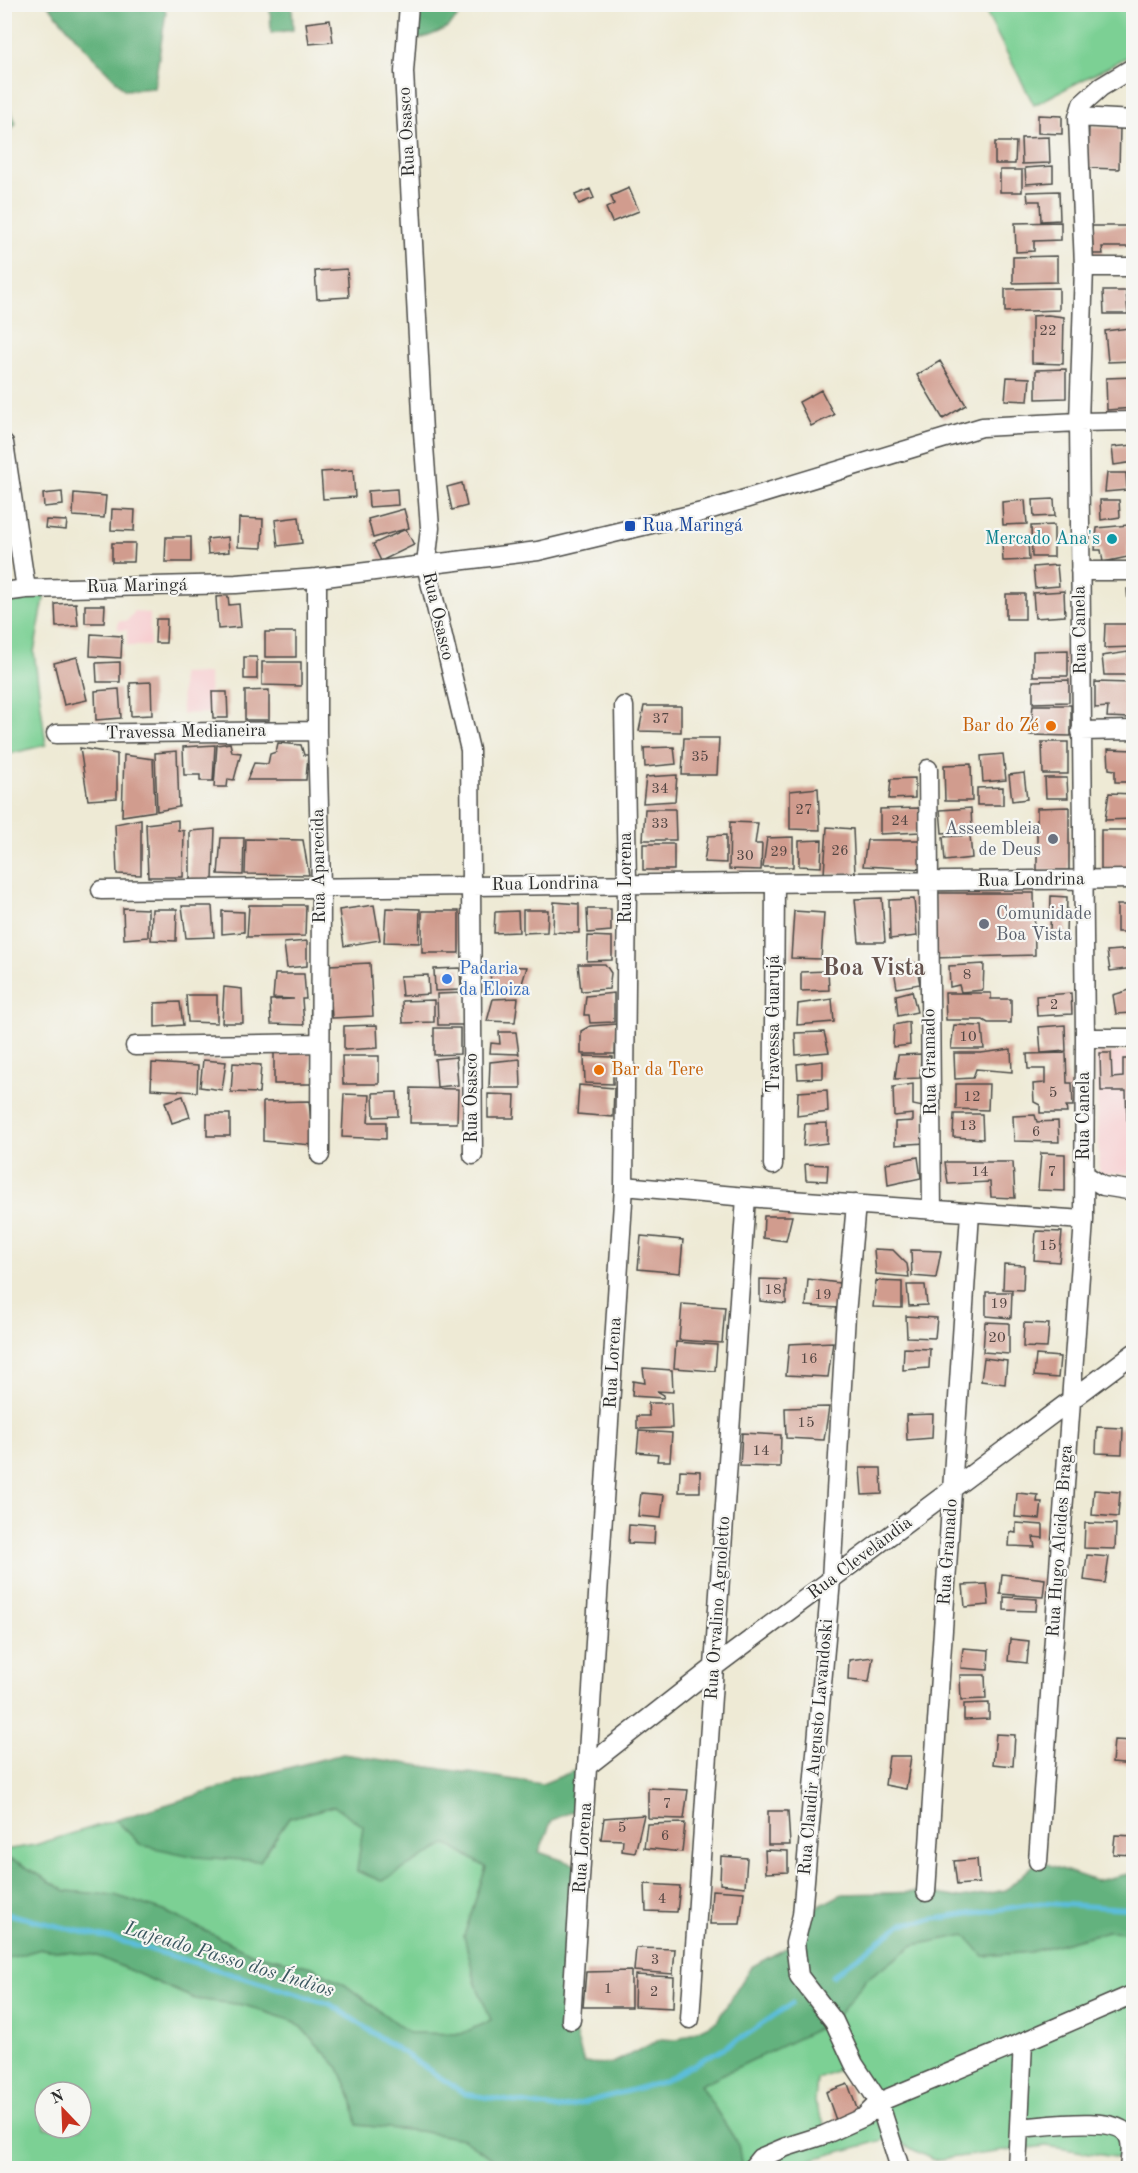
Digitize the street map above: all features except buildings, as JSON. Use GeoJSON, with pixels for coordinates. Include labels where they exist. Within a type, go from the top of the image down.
{"type":"FeatureCollection","features":[{"type":"Feature","properties":{"kind":"street","name":"Rua Osasco"},"geometry":{"type":"LineString","coordinates":[[409,4],[404,72],[430,528],[426,565],[470,750],[473,1155]]}},
{"type":"Feature","properties":{"kind":"street"},"geometry":{"type":"LineString","coordinates":[[1134,67],[1101,87],[1082,104],[1078,117],[1134,120]]}},
{"type":"Feature","properties":{"kind":"street","name":"Rua Canela"},"geometry":{"type":"LineString","coordinates":[[1078,117],[1084,267],[1079,422],[1085,1038],[1084,1220]]}},
{"type":"Feature","properties":{"kind":"street"},"geometry":{"type":"LineString","coordinates":[[1084,267],[1134,267]]}},
{"type":"Feature","properties":{"kind":"street","name":"Rua Maringá"},"geometry":{"type":"LineString","coordinates":[[4,592],[26,589],[236,584],[317,578],[538,551],[702,512],[982,428],[1079,422],[1134,422]]}},
{"type":"Feature","properties":{"kind":"street"},"geometry":{"type":"LineString","coordinates":[[4,444],[26,589]]}},
{"type":"Feature","properties":{"kind":"street"},"geometry":{"type":"LineString","coordinates":[[1080,571],[1134,571]]}},
{"type":"Feature","properties":{"kind":"street","name":"Rua Aparecida"},"geometry":{"type":"LineString","coordinates":[[317,578],[317,731],[321,886],[320,1155]]}},
{"type":"Feature","properties":{"kind":"street","name":"Rua Lorena"},"geometry":{"type":"LineString","coordinates":[[572,2020],[624,1186],[627,883],[624,706]]}},
{"type":"Feature","properties":{"kind":"street"},"geometry":{"type":"LineString","coordinates":[[1081,731],[1134,730]]}},
{"type":"Feature","properties":{"kind":"street","name":"Travessa Medianeira"},"geometry":{"type":"LineString","coordinates":[[56,734],[317,731]]}},
{"type":"Feature","properties":{"kind":"street","name":"Rua Gramado"},"geometry":{"type":"LineString","coordinates":[[928,770],[932,1210]]}},
{"type":"Feature","properties":{"kind":"street","name":"Rua Londrina"},"geometry":{"type":"LineString","coordinates":[[101,890],[1134,879]]}},
{"type":"Feature","properties":{"kind":"street","name":"Travessa Guarujá"},"geometry":{"type":"LineString","coordinates":[[773,1165],[775,883]]}},
{"type":"Feature","properties":{"kind":"street"},"geometry":{"type":"LineString","coordinates":[[1085,1038],[1134,1038]]}},
{"type":"Feature","properties":{"kind":"street"},"geometry":{"type":"LineString","coordinates":[[135,1046],[320,1044]]}},
{"type":"Feature","properties":{"kind":"street"},"geometry":{"type":"LineString","coordinates":[[1084,1174],[1103,1186],[1134,1191]]}},
{"type":"Feature","properties":{"kind":"street"},"geometry":{"type":"LineString","coordinates":[[624,1186],[746,1197],[1084,1220]]}},
{"type":"Feature","properties":{"kind":"street","name":"Rua Orvalino Agnoletto"},"geometry":{"type":"LineString","coordinates":[[690,2019],[746,1197]]}},
{"type":"Feature","properties":{"kind":"street","name":"Rua Claudir Augusto Lavandoski"},"geometry":{"type":"LineString","coordinates":[[856,1204],[846,1314],[831,1580],[802,1914],[795,1943],[799,1976],[834,2021],[854,2064],[879,2102],[900,2169]]}},
{"type":"Feature","properties":{"kind":"street","name":"Rua Gramado"},"geometry":{"type":"LineString","coordinates":[[926,1892],[970,1213]]}},
{"type":"Feature","properties":{"kind":"street","name":"Rua Hugo Alcides Braga"},"geometry":{"type":"LineString","coordinates":[[1038,1861],[1084,1220]]}},
{"type":"Feature","properties":{"kind":"street","name":"Rua Clevelândia"},"geometry":{"type":"LineString","coordinates":[[589,1765],[714,1667],[1134,1353]]}},
{"type":"Feature","properties":{"kind":"street"},"geometry":{"type":"LineString","coordinates":[[752,2169],[760,2158],[824,2135],[864,2117],[879,2102],[1134,1994]]}},
{"type":"Feature","properties":{"kind":"street"},"geometry":{"type":"LineString","coordinates":[[1017,2169],[1023,2042]]}},
{"type":"Feature","properties":{"kind":"street"},"geometry":{"type":"LineString","coordinates":[[1019,2128],[1086,2123],[1109,2124],[1123,2129],[1131,2145],[1130,2169]]}},
{"type":"Feature","properties":{"kind":"shaded area"},"geometry":{"type":"Polygon","coordinates":[[[135,611],[150,614],[150,646],[127,646],[127,630],[118,630],[118,621],[127,621],[135,611]]]}},
{"type":"Feature","properties":{"kind":"shaded area"},"geometry":{"type":"Polygon","coordinates":[[[209,673],[210,713],[182,714],[181,674],[209,673]]]}},
{"type":"Feature","properties":{"kind":"shaded area"},"geometry":{"type":"Polygon","coordinates":[[[1133,1052],[1133,1173],[1099,1174],[1096,1053],[1133,1052]]]}},
{"type":"Feature","properties":{"kind":"green space"},"geometry":{"type":"Polygon","coordinates":[[[48,5],[163,5],[166,12],[154,88],[125,90],[48,5]]]}},
{"type":"Feature","properties":{"kind":"green space"},"geometry":{"type":"Polygon","coordinates":[[[270,5],[292,5],[293,30],[271,33],[270,5]]]}},
{"type":"Feature","properties":{"kind":"green space"},"geometry":{"type":"Polygon","coordinates":[[[409,5],[465,5],[455,21],[448,27],[433,35],[406,43],[409,5]]]}},
{"type":"Feature","properties":{"kind":"green space"},"geometry":{"type":"Polygon","coordinates":[[[982,5],[1133,5],[1133,54],[1034,105],[982,5]]]}},
{"type":"Feature","properties":{"kind":"green space"},"geometry":{"type":"Polygon","coordinates":[[[5,99],[16,123],[4,139],[5,99]]]}},
{"type":"Feature","properties":{"kind":"green space"},"geometry":{"type":"Polygon","coordinates":[[[46,588],[34,652],[46,745],[5,755],[4,592],[46,588]]]}},
{"type":"Feature","properties":{"kind":"green space"},"geometry":{"type":"Polygon","coordinates":[[[343,1754],[542,1784],[589,1765],[586,1806],[552,1820],[539,1852],[582,1867],[571,2020],[584,2063],[611,2064],[661,2039],[678,2040],[717,2021],[751,1967],[795,1943],[802,1915],[842,1894],[926,1892],[961,1898],[1006,1890],[1038,1861],[1096,1881],[1133,1873],[1133,1932],[1107,1931],[1030,1952],[983,1956],[965,1935],[914,1945],[865,1980],[834,2021],[700,2085],[738,2144],[742,2168],[471,2168],[496,2161],[463,2139],[419,2131],[357,2125],[352,2098],[339,2068],[296,2022],[244,2005],[195,1999],[95,1955],[41,1949],[5,1959],[5,1858],[17,1862],[66,1891],[114,1895],[164,1911],[253,1954],[312,1967],[345,1985],[409,2033],[461,2034],[491,2020],[476,1984],[464,1936],[486,1867],[447,1844],[382,1881],[357,1871],[363,1826],[334,1806],[289,1818],[260,1861],[196,1857],[141,1845],[116,1820],[272,1772],[343,1754]]]}},
{"type":"Feature","properties":{"kind":"green space"},"geometry":{"type":"Polygon","coordinates":[[[334,1806],[363,1826],[357,1871],[381,1881],[447,1844],[486,1867],[464,1936],[476,1984],[491,2020],[462,2034],[409,2033],[345,1985],[312,1967],[253,1954],[164,1911],[114,1895],[66,1891],[17,1862],[5,1858],[5,1850],[35,1845],[116,1820],[141,1845],[260,1861],[289,1818],[334,1806]]]}},
{"type":"Feature","properties":{"kind":"green space"},"geometry":{"type":"Polygon","coordinates":[[[1108,1931],[1133,1932],[1133,2160],[1046,2146],[933,2160],[891,2138],[779,2168],[742,2168],[738,2144],[700,2085],[834,2021],[865,1980],[914,1945],[965,1935],[984,1956],[1030,1952],[1108,1931]],[[854,2064],[817,2078],[815,2103],[827,2130],[848,2130],[883,2116],[854,2064]]]}},
{"type":"Feature","properties":{"kind":"green space"},"geometry":{"type":"Polygon","coordinates":[[[41,1949],[95,1955],[195,1999],[244,2005],[296,2022],[339,2068],[352,2098],[358,2125],[419,2131],[463,2139],[496,2161],[471,2168],[5,2168],[5,1959],[41,1949]]]}},
{"type":"Feature","properties":{"kind":"waterway","name":"Lajeado Passo dos Índios"},"geometry":{"type":"LineString","coordinates":[[832,1976],[902,1924],[1041,1903],[1134,1909]]}},
{"type":"Feature","properties":{"kind":"waterway","name":"Lajeado Passo dos Índios"},"geometry":{"type":"LineString","coordinates":[[4,1913],[132,1944],[330,2004],[465,2094],[560,2109],[662,2082],[745,2036],[792,2003]]}},
{"type":"Feature","properties":{"kind":"place","name":"Rua Maringá"},"geometry":{"type":"Point","coordinates":[630,526]}},
{"type":"Feature","properties":{"kind":"place","name":"Mercado Ana's"},"geometry":{"type":"Point","coordinates":[1112,539]}},
{"type":"Feature","properties":{"kind":"place","name":"Bar do Zé"},"geometry":{"type":"Point","coordinates":[1051,726]}},
{"type":"Feature","properties":{"kind":"place","name":"Asseembleia de Deus"},"geometry":{"type":"Point","coordinates":[1053,839]}},
{"type":"Feature","properties":{"kind":"place","name":"Comunidade Boa Vista"},"geometry":{"type":"Point","coordinates":[984,924]}},
{"type":"Feature","properties":{"kind":"place","name":"Padaria da Eloiza"},"geometry":{"type":"Point","coordinates":[447,979]}},
{"type":"Feature","properties":{"kind":"place","name":"Bar da Tere"},"geometry":{"type":"Point","coordinates":[599,1070]}},
{"type":"Feature","properties":{"kind":"district","name":"Boa Vista"},"geometry":{"type":"Point","coordinates":[874,969]}}]}
